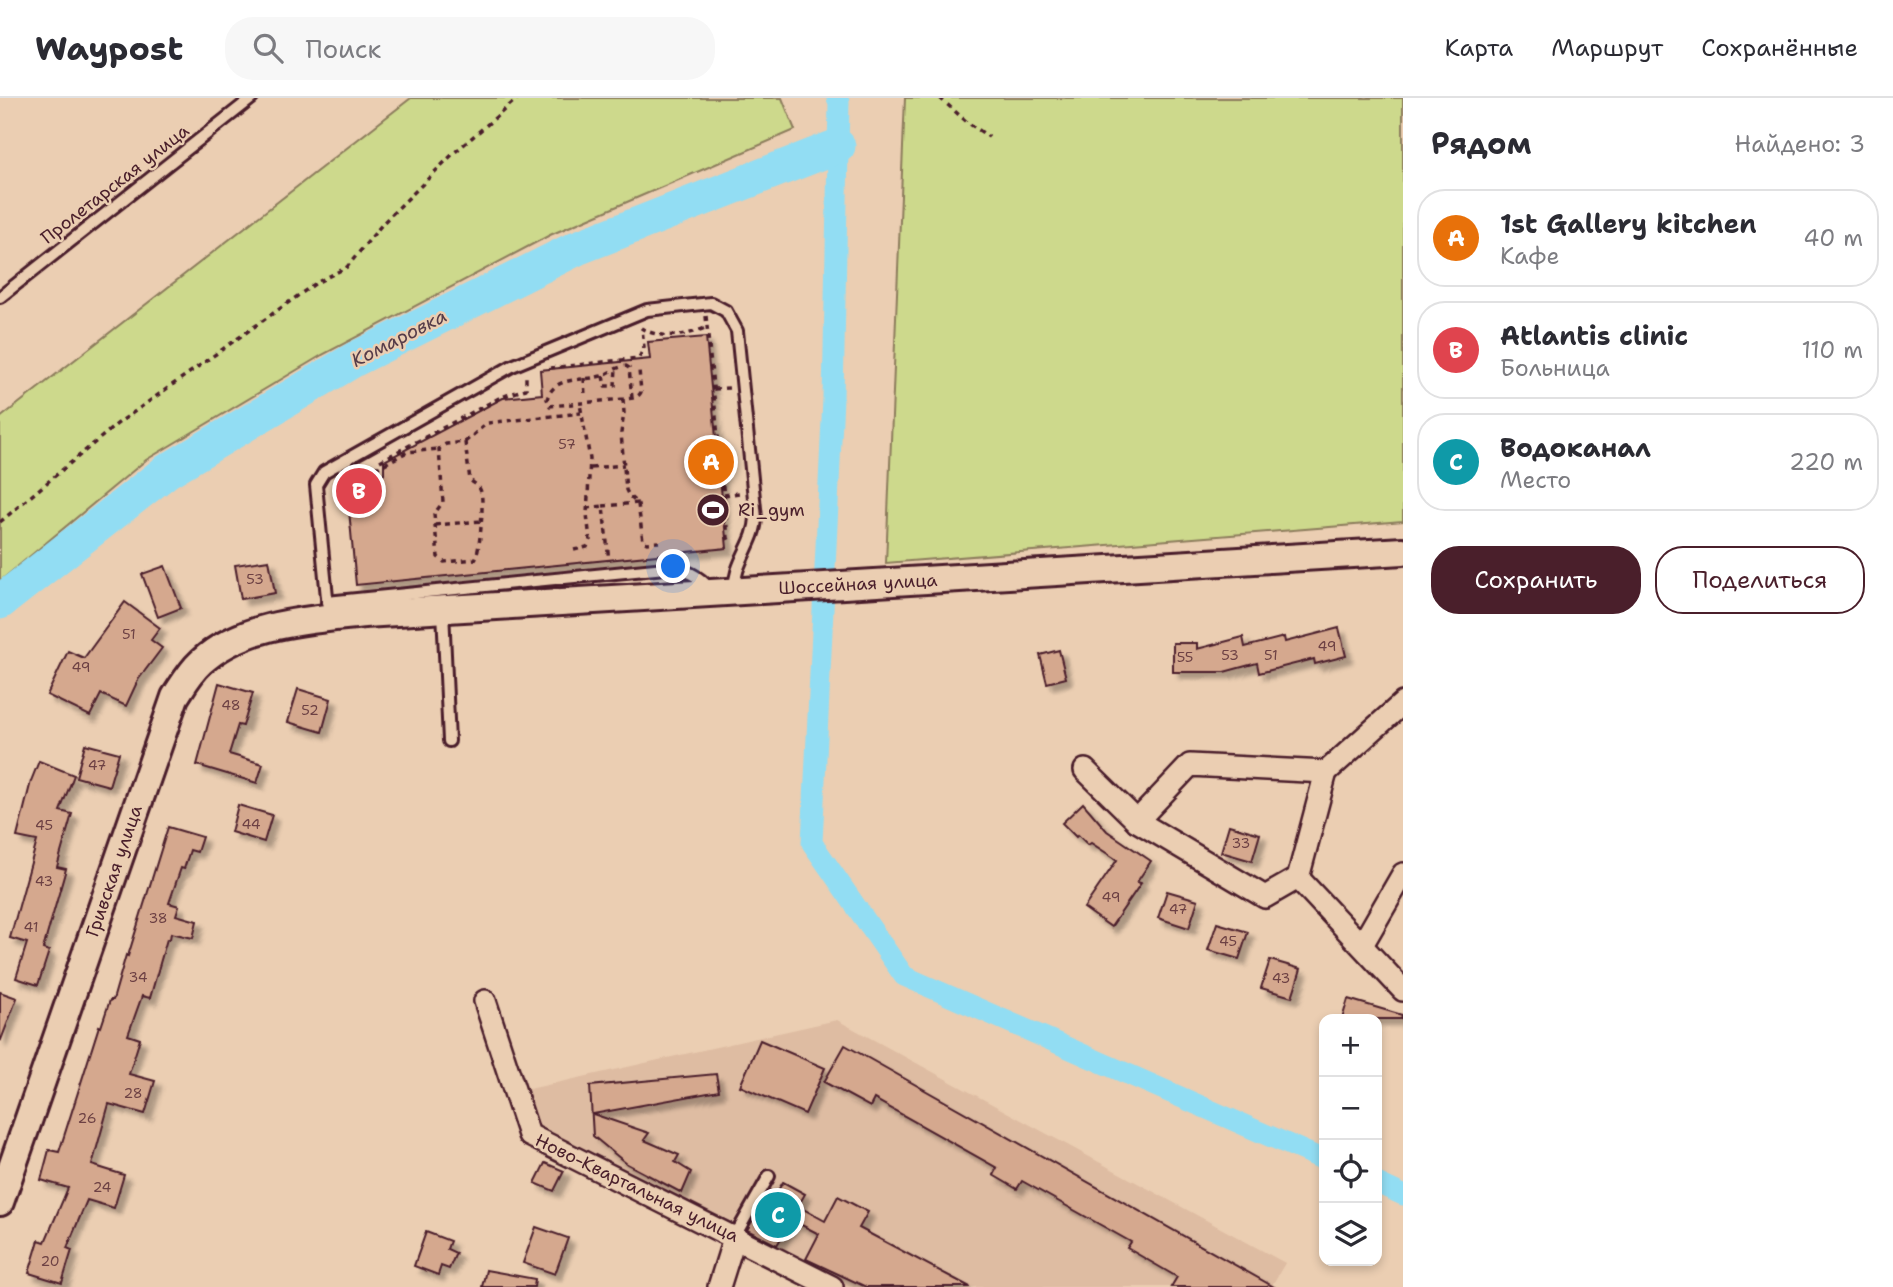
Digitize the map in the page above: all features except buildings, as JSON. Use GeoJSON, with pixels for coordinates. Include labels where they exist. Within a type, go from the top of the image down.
{"type":"FeatureCollection","features":[{"type":"Feature","properties":{"kind":"street","name":"Шоссейная улица"},"geometry":{"type":"LineString","coordinates":[[323,613],[443,610],[1403,551]]}},
{"type":"Feature","properties":{"kind":"street","name":"Гривская улица"},"geometry":{"type":"LineString","coordinates":[[0,1202],[175,697],[200,663],[224,645],[258,631],[323,613]]}},
{"type":"Feature","properties":{"kind":"street"},"geometry":{"type":"LineString","coordinates":[[1085,770],[1138,821],[1265,897],[1298,878],[1326,772],[1403,703]]}},
{"type":"Feature","properties":{"kind":"street"},"geometry":{"type":"LineString","coordinates":[[1138,821],[1191,765],[1326,772]]}},
{"type":"Feature","properties":{"kind":"street"},"geometry":{"type":"LineString","coordinates":[[1362,945],[1403,874]]}},
{"type":"Feature","properties":{"kind":"street"},"geometry":{"type":"LineString","coordinates":[[1298,878],[1403,990]]}},
{"type":"Feature","properties":{"kind":"street","name":"Ново-Квартальная улица"},"geometry":{"type":"LineString","coordinates":[[485,1001],[529,1135],[832,1287]]}},
{"type":"Feature","properties":{"kind":"street"},"geometry":{"type":"LineString","coordinates":[[719,1287],[735,1236]]}},
{"type":"Feature","properties":{"kind":"lane","name":"Пролетарская улица"},"geometry":{"type":"LineString","coordinates":[[0,296],[252,98]]}},
{"type":"Feature","properties":{"kind":"lane"},"geometry":{"type":"LineString","coordinates":[[711,303],[726,311],[737,331],[756,518],[754,530],[724,592],[689,571],[665,568],[323,613],[316,485],[321,475],[503,371],[525,365],[648,310],[711,303]]}},
{"type":"Feature","properties":{"kind":"lane"},"geometry":{"type":"LineString","coordinates":[[443,610],[449,741]]}},
{"type":"Feature","properties":{"kind":"lane"},"geometry":{"type":"LineString","coordinates":[[735,1236],[769,1176]]}},
{"type":"Feature","properties":{"kind":"path"},"geometry":{"type":"LineString","coordinates":[[0,522],[117,425],[316,283],[347,267],[384,222],[454,153],[518,98]]}},
{"type":"Feature","properties":{"kind":"path"},"geometry":{"type":"LineString","coordinates":[[940,98],[989,137]]}},
{"type":"Feature","properties":{"kind":"path"},"geometry":{"type":"LineString","coordinates":[[705,303],[728,538],[742,556]]}},
{"type":"Feature","properties":{"kind":"path"},"geometry":{"type":"LineString","coordinates":[[649,332],[684,336],[707,327]]}},
{"type":"Feature","properties":{"kind":"path"},"geometry":{"type":"LineString","coordinates":[[581,413],[490,422],[480,427],[465,442],[446,444],[439,449],[407,452],[382,463],[501,397],[526,389],[525,365],[639,358],[644,347],[642,328]]}},
{"type":"Feature","properties":{"kind":"path"},"geometry":{"type":"LineString","coordinates":[[603,376],[605,386],[615,386],[616,367]]}},
{"type":"Feature","properties":{"kind":"path"},"geometry":{"type":"LineString","coordinates":[[632,398],[629,367],[616,367],[603,376],[563,382],[549,393],[547,399],[550,406],[632,398],[641,392],[639,370]]}},
{"type":"Feature","properties":{"kind":"path"},"geometry":{"type":"LineString","coordinates":[[584,378],[585,396]]}},
{"type":"Feature","properties":{"kind":"path"},"geometry":{"type":"LineString","coordinates":[[623,399],[621,433],[627,493],[638,503],[643,541],[659,542]]}},
{"type":"Feature","properties":{"kind":"path"},"geometry":{"type":"LineString","coordinates":[[574,550],[584,549],[590,543],[587,508],[591,468],[589,442],[580,404]]}},
{"type":"Feature","properties":{"kind":"path"},"geometry":{"type":"LineString","coordinates":[[439,449],[444,499],[434,512],[440,561],[473,559],[479,553],[481,491],[479,486],[470,480],[465,442]]}},
{"type":"Feature","properties":{"kind":"path"},"geometry":{"type":"LineString","coordinates":[[591,468],[624,465]]}},
{"type":"Feature","properties":{"kind":"path"},"geometry":{"type":"LineString","coordinates":[[587,508],[638,503]]}},
{"type":"Feature","properties":{"kind":"path"},"geometry":{"type":"LineString","coordinates":[[603,506],[608,560]]}},
{"type":"Feature","properties":{"kind":"path"},"geometry":{"type":"LineString","coordinates":[[435,525],[482,521]]}},
{"type":"Feature","properties":{"kind":"shaded area"},"geometry":{"type":"Polygon","coordinates":[[[837,1020],[1285,1263],[1271,1287],[811,1287],[557,1161],[534,1133],[525,1090],[837,1020]]]}},
{"type":"Feature","properties":{"kind":"green space"},"geometry":{"type":"Polygon","coordinates":[[[411,98],[782,98],[795,130],[550,235],[322,355],[146,460],[0,581],[0,418],[411,98]]]}},
{"type":"Feature","properties":{"kind":"green space"},"geometry":{"type":"Polygon","coordinates":[[[905,98],[1403,98],[1403,521],[886,563],[905,98]]]}},
{"type":"Feature","properties":{"kind":"waterway"},"geometry":{"type":"LineString","coordinates":[[837,98],[833,398],[812,843],[904,976],[1319,1158]]}},
{"type":"Feature","properties":{"kind":"waterway","name":"Комаровка"},"geometry":{"type":"LineString","coordinates":[[0,602],[167,471],[355,359],[577,248],[838,146]]}},
{"type":"Feature","properties":{"kind":"waterway"},"geometry":{"type":"LineString","coordinates":[[1382,1185],[1403,1195]]}},
{"type":"Feature","properties":{"kind":"place","name":"1st Gallery kitchen"},"geometry":{"type":"Point","coordinates":[711,462]}},
{"type":"Feature","properties":{"kind":"place","name":"Atlantis clinic"},"geometry":{"type":"Point","coordinates":[359,491]}},
{"type":"Feature","properties":{"kind":"place","name":"Ri_gym"},"geometry":{"type":"Point","coordinates":[713,510]}},
{"type":"Feature","properties":{"kind":"place","name":"Водоканал"},"geometry":{"type":"Point","coordinates":[778,1215]}}]}
